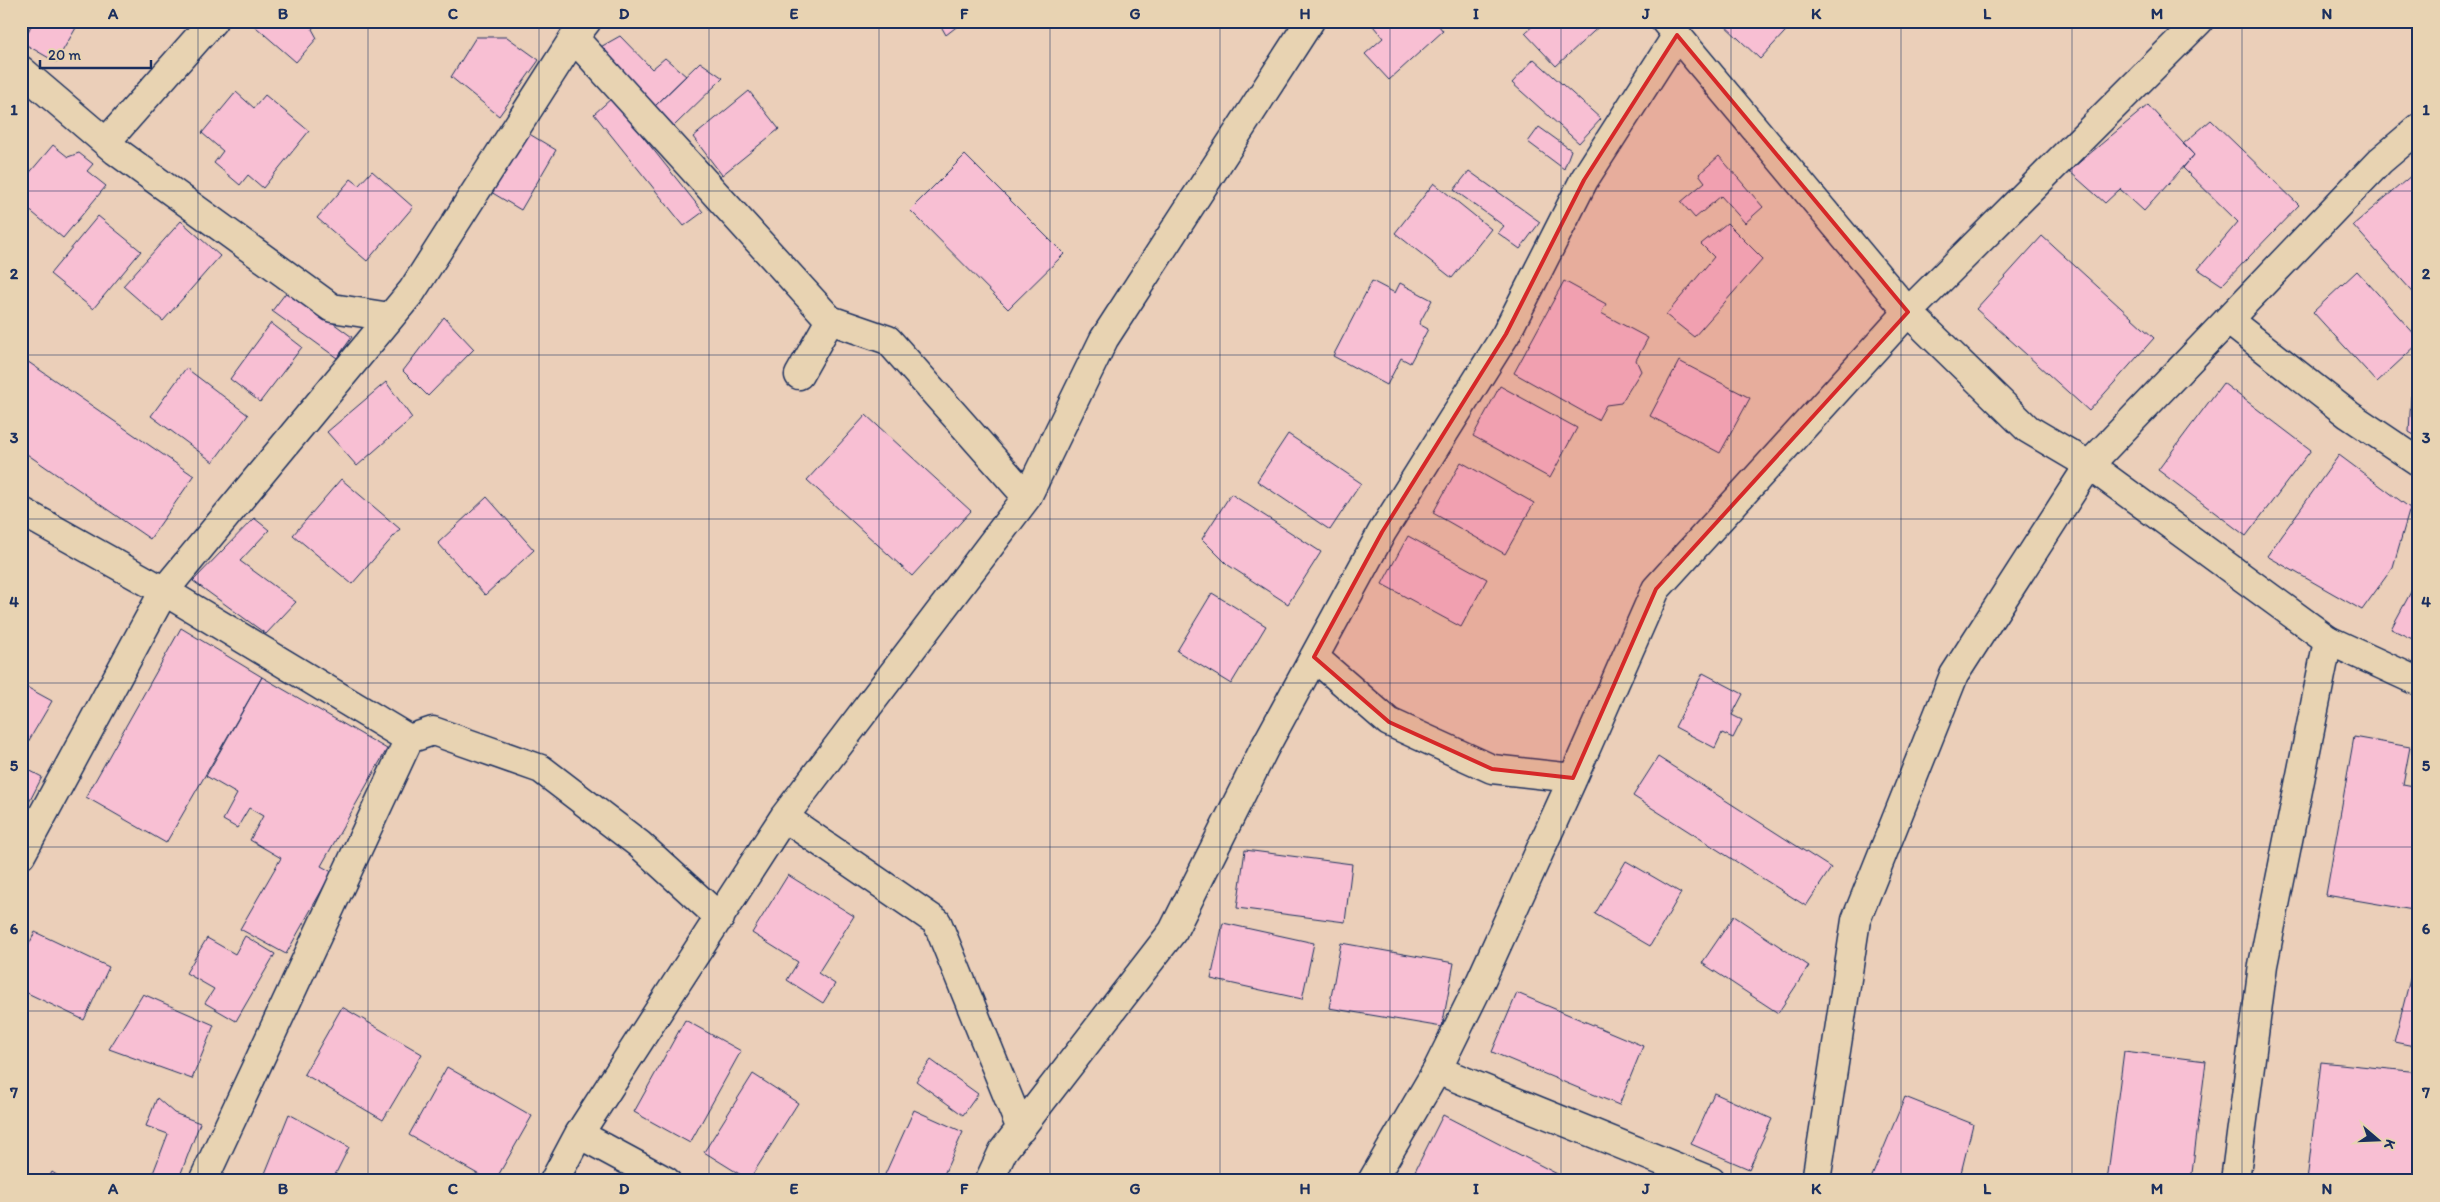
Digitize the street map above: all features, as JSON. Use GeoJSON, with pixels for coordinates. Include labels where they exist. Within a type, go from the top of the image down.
{"type":"FeatureCollection","features":[{"type":"Feature","properties":{"kind":"street"},"geometry":{"type":"LineString","coordinates":[[107,141],[213,21]]}},
{"type":"Feature","properties":{"kind":"street"},"geometry":{"type":"LineString","coordinates":[[554,1181],[579,1134],[784,817],[1028,497],[1104,339],[1310,21]]}},
{"type":"Feature","properties":{"kind":"street"},"geometry":{"type":"LineString","coordinates":[[1372,1181],[1437,1070],[1573,778],[1656,588],[1908,312],[2199,21]]}},
{"type":"Feature","properties":{"kind":"street"},"geometry":{"type":"LineString","coordinates":[[989,1181],[1003,1151],[1174,930],[1264,749],[1382,532],[1506,334],[1584,180],[1671,28],[1908,312],[2028,429],[2089,466],[2328,640],[2419,682]]}},
{"type":"Feature","properties":{"kind":"street"},"geometry":{"type":"LineString","coordinates":[[21,855],[164,591],[412,291],[580,30],[830,320],[888,340],[1028,497]]}},
{"type":"Feature","properties":{"kind":"street"},"geometry":{"type":"LineString","coordinates":[[21,70],[107,141],[116,151],[332,308],[390,317]]}},
{"type":"Feature","properties":{"kind":"street"},"geometry":{"type":"LineString","coordinates":[[1816,1181],[1856,920],[1954,675],[2089,466],[2380,161],[2419,128]]}},
{"type":"Feature","properties":{"kind":"street"},"geometry":{"type":"LineString","coordinates":[[799,375],[830,320]]}},
{"type":"Feature","properties":{"kind":"street"},"geometry":{"type":"LineString","coordinates":[[2228,320],[2349,415],[2419,462]]}},
{"type":"Feature","properties":{"kind":"street"},"geometry":{"type":"LineString","coordinates":[[21,511],[164,591],[409,740]]}},
{"type":"Feature","properties":{"kind":"street"},"geometry":{"type":"LineString","coordinates":[[2235,1181],[2264,965],[2328,640]]}},
{"type":"Feature","properties":{"kind":"street"},"geometry":{"type":"LineString","coordinates":[[1314,656],[1389,722],[1492,769],[1573,778]]}},
{"type":"Feature","properties":{"kind":"street"},"geometry":{"type":"LineString","coordinates":[[203,1181],[409,740],[433,731],[542,770],[639,844],[720,918]]}},
{"type":"Feature","properties":{"kind":"street"},"geometry":{"type":"LineString","coordinates":[[784,817],[936,922],[1021,1129]]}},
{"type":"Feature","properties":{"kind":"street"},"geometry":{"type":"LineString","coordinates":[[1437,1070],[1710,1181]]}},
{"type":"Feature","properties":{"kind":"street"},"geometry":{"type":"LineString","coordinates":[[579,1134],[666,1181]]}},
{"type":"Feature","properties":{"kind":"highlighted area"},"geometry":{"type":"Polygon","coordinates":[[[1677,35],[1908,312],[1656,589],[1573,778],[1492,769],[1389,722],[1314,657],[1382,532],[1506,334],[1584,180],[1677,35]]]}},
{"type":"Feature","properties":{"kind":"building"},"geometry":{"type":"Polygon","coordinates":[[[33,21],[80,21],[56,62],[23,43],[33,21]]]}},
{"type":"Feature","properties":{"kind":"building"},"geometry":{"type":"Polygon","coordinates":[[[249,21],[319,21],[312,29],[317,38],[296,62],[249,21]]]}},
{"type":"Feature","properties":{"kind":"building"},"geometry":{"type":"Polygon","coordinates":[[[938,21],[964,21],[946,35],[938,21]]]}},
{"type":"Feature","properties":{"kind":"building"},"geometry":{"type":"Polygon","coordinates":[[[1369,21],[1435,21],[1443,31],[1389,80],[1365,54],[1383,38],[1369,21]]]}},
{"type":"Feature","properties":{"kind":"building"},"geometry":{"type":"Polygon","coordinates":[[[1538,21],[1605,21],[1556,66],[1525,33],[1538,21]]]}},
{"type":"Feature","properties":{"kind":"building"},"geometry":{"type":"Polygon","coordinates":[[[1720,21],[1795,21],[1760,59],[1720,21]]]}},
{"type":"Feature","properties":{"kind":"building"},"geometry":{"type":"Polygon","coordinates":[[[620,36],[652,69],[665,58],[686,76],[655,106],[597,49],[620,36]]]}},
{"type":"Feature","properties":{"kind":"building"},"geometry":{"type":"Polygon","coordinates":[[[476,37],[507,37],[539,60],[499,116],[451,77],[476,37]]]}},
{"type":"Feature","properties":{"kind":"building"},"geometry":{"type":"Polygon","coordinates":[[[1534,59],[1601,119],[1579,143],[1512,83],[1534,59]]]}},
{"type":"Feature","properties":{"kind":"building"},"geometry":{"type":"Polygon","coordinates":[[[700,62],[723,78],[674,126],[655,106],[700,62]]]}},
{"type":"Feature","properties":{"kind":"building"},"geometry":{"type":"Polygon","coordinates":[[[749,91],[779,129],[722,175],[693,137],[749,91]]]}},
{"type":"Feature","properties":{"kind":"building"},"geometry":{"type":"Polygon","coordinates":[[[236,92],[254,108],[265,95],[309,131],[263,188],[248,175],[240,185],[214,163],[223,151],[202,133],[236,92]]]}},
{"type":"Feature","properties":{"kind":"building"},"geometry":{"type":"Polygon","coordinates":[[[612,98],[703,212],[684,226],[594,114],[612,98]]]}},
{"type":"Feature","properties":{"kind":"building"},"geometry":{"type":"Polygon","coordinates":[[[2148,105],[2194,155],[2144,211],[2120,189],[2105,203],[2069,171],[2148,105]]]}},
{"type":"Feature","properties":{"kind":"building"},"geometry":{"type":"Polygon","coordinates":[[[2211,120],[2299,205],[2222,285],[2198,269],[2238,222],[2183,168],[2194,155],[2183,144],[2211,120]]]}},
{"type":"Feature","properties":{"kind":"building"},"geometry":{"type":"Polygon","coordinates":[[[1539,127],[1571,150],[1564,169],[1528,142],[1539,127]]]}},
{"type":"Feature","properties":{"kind":"building"},"geometry":{"type":"Polygon","coordinates":[[[526,132],[556,150],[521,210],[491,192],[526,132]]]}},
{"type":"Feature","properties":{"kind":"building"},"geometry":{"type":"Polygon","coordinates":[[[53,145],[68,157],[79,153],[93,164],[87,171],[106,186],[63,238],[21,203],[21,183],[53,145]]]}},
{"type":"Feature","properties":{"kind":"building"},"geometry":{"type":"Polygon","coordinates":[[[965,155],[1064,254],[1008,309],[910,210],[965,155]]]}},
{"type":"Feature","properties":{"kind":"building"},"geometry":{"type":"Polygon","coordinates":[[[1719,156],[1763,207],[1745,223],[1721,196],[1695,218],[1681,202],[1705,182],[1699,174],[1719,156]]]}},
{"type":"Feature","properties":{"kind":"building"},"geometry":{"type":"Polygon","coordinates":[[[2419,169],[2419,299],[2353,225],[2419,169]]]}},
{"type":"Feature","properties":{"kind":"building"},"geometry":{"type":"Polygon","coordinates":[[[372,171],[413,207],[367,261],[317,218],[351,179],[359,185],[372,171]]]}},
{"type":"Feature","properties":{"kind":"building"},"geometry":{"type":"Polygon","coordinates":[[[1469,171],[1540,222],[1520,249],[1498,233],[1504,226],[1454,190],[1469,171]]]}},
{"type":"Feature","properties":{"kind":"building"},"geometry":{"type":"Polygon","coordinates":[[[1434,183],[1491,229],[1452,278],[1395,233],[1434,183]]]}},
{"type":"Feature","properties":{"kind":"building"},"geometry":{"type":"Polygon","coordinates":[[[98,216],[141,251],[93,309],[50,274],[98,216]]]}},
{"type":"Feature","properties":{"kind":"building"},"geometry":{"type":"Polygon","coordinates":[[[181,221],[220,256],[163,321],[123,286],[181,221]]]}},
{"type":"Feature","properties":{"kind":"building"},"geometry":{"type":"Polygon","coordinates":[[[1727,223],[1763,259],[1694,337],[1666,315],[1714,257],[1701,244],[1727,223]]]}},
{"type":"Feature","properties":{"kind":"building"},"geometry":{"type":"Polygon","coordinates":[[[2042,236],[2154,338],[2089,411],[1976,309],[2042,236]]]}},
{"type":"Feature","properties":{"kind":"building"},"geometry":{"type":"Polygon","coordinates":[[[2357,271],[2419,339],[2419,343],[2377,382],[2313,312],[2357,271]]]}},
{"type":"Feature","properties":{"kind":"building"},"geometry":{"type":"Polygon","coordinates":[[[1372,281],[1395,293],[1400,283],[1432,300],[1419,324],[1428,329],[1410,363],[1401,358],[1387,385],[1333,356],[1372,281]]]}},
{"type":"Feature","properties":{"kind":"building"},"geometry":{"type":"Polygon","coordinates":[[[1564,281],[1606,304],[1601,313],[1648,338],[1636,360],[1641,371],[1621,403],[1606,405],[1598,420],[1514,373],[1564,281]]]}},
{"type":"Feature","properties":{"kind":"building"},"geometry":{"type":"Polygon","coordinates":[[[288,290],[352,337],[337,358],[272,311],[288,290]]]}},
{"type":"Feature","properties":{"kind":"building"},"geometry":{"type":"Polygon","coordinates":[[[444,317],[474,349],[428,396],[403,371],[444,317]]]}},
{"type":"Feature","properties":{"kind":"building"},"geometry":{"type":"Polygon","coordinates":[[[271,323],[302,347],[260,402],[230,379],[271,323]]]}},
{"type":"Feature","properties":{"kind":"building"},"geometry":{"type":"Polygon","coordinates":[[[21,357],[194,476],[150,539],[21,450],[21,357]]]}},
{"type":"Feature","properties":{"kind":"building"},"geometry":{"type":"Polygon","coordinates":[[[1679,361],[1750,398],[1720,453],[1650,416],[1679,361]]]}},
{"type":"Feature","properties":{"kind":"building"},"geometry":{"type":"Polygon","coordinates":[[[186,368],[248,415],[213,462],[151,416],[186,368]]]}},
{"type":"Feature","properties":{"kind":"building"},"geometry":{"type":"Polygon","coordinates":[[[386,382],[412,418],[357,466],[327,432],[386,382]]]}},
{"type":"Feature","properties":{"kind":"building"},"geometry":{"type":"Polygon","coordinates":[[[2223,383],[2311,450],[2246,536],[2158,470],[2223,383]]]}},
{"type":"Feature","properties":{"kind":"building"},"geometry":{"type":"Polygon","coordinates":[[[1500,386],[1577,428],[1550,478],[1473,436],[1500,386]]]}},
{"type":"Feature","properties":{"kind":"building"},"geometry":{"type":"Polygon","coordinates":[[[2419,393],[2419,438],[2409,432],[2411,396],[2419,393]]]}},
{"type":"Feature","properties":{"kind":"building"},"geometry":{"type":"Polygon","coordinates":[[[866,415],[971,511],[912,576],[807,480],[866,415]]]}},
{"type":"Feature","properties":{"kind":"building"},"geometry":{"type":"Polygon","coordinates":[[[1288,434],[1361,483],[1330,530],[1257,481],[1288,434]]]}},
{"type":"Feature","properties":{"kind":"building"},"geometry":{"type":"Polygon","coordinates":[[[2339,455],[2410,508],[2393,567],[2362,610],[2267,556],[2339,455]]]}},
{"type":"Feature","properties":{"kind":"building"},"geometry":{"type":"Polygon","coordinates":[[[1461,462],[1534,503],[1505,554],[1433,513],[1461,462]]]}},
{"type":"Feature","properties":{"kind":"building"},"geometry":{"type":"Polygon","coordinates":[[[341,479],[400,529],[352,584],[293,535],[341,479]]]}},
{"type":"Feature","properties":{"kind":"building"},"geometry":{"type":"Polygon","coordinates":[[[1231,494],[1321,552],[1288,604],[1228,565],[1202,539],[1231,494]]]}},
{"type":"Feature","properties":{"kind":"building"},"geometry":{"type":"Polygon","coordinates":[[[487,497],[534,550],[485,595],[438,543],[487,497]]]}},
{"type":"Feature","properties":{"kind":"building"},"geometry":{"type":"Polygon","coordinates":[[[254,518],[269,530],[240,561],[296,602],[266,634],[193,581],[254,518]]]}},
{"type":"Feature","properties":{"kind":"building"},"geometry":{"type":"Polygon","coordinates":[[[1408,536],[1487,579],[1461,627],[1382,584],[1408,536]]]}},
{"type":"Feature","properties":{"kind":"building"},"geometry":{"type":"Polygon","coordinates":[[[2419,577],[2419,642],[2391,629],[2419,577]]]}},
{"type":"Feature","properties":{"kind":"building"},"geometry":{"type":"Polygon","coordinates":[[[1212,593],[1266,626],[1231,684],[1177,651],[1212,593]]]}},
{"type":"Feature","properties":{"kind":"building"},"geometry":{"type":"Polygon","coordinates":[[[181,628],[262,677],[166,843],[86,797],[181,628]]]}},
{"type":"Feature","properties":{"kind":"building"},"geometry":{"type":"Polygon","coordinates":[[[1703,673],[1743,694],[1732,715],[1742,720],[1733,738],[1722,733],[1715,748],[1675,727],[1703,673]]]}},
{"type":"Feature","properties":{"kind":"building"},"geometry":{"type":"Polygon","coordinates":[[[262,677],[387,749],[321,866],[332,872],[286,954],[240,929],[281,858],[250,840],[263,816],[249,808],[237,828],[223,820],[237,794],[206,776],[262,677]]]}},
{"type":"Feature","properties":{"kind":"building"},"geometry":{"type":"Polygon","coordinates":[[[21,684],[52,701],[21,754],[21,684]]]}},
{"type":"Feature","properties":{"kind":"building"},"geometry":{"type":"Polygon","coordinates":[[[2354,737],[2410,747],[2403,784],[2419,787],[2419,911],[2326,895],[2354,737]]]}},
{"type":"Feature","properties":{"kind":"building"},"geometry":{"type":"Polygon","coordinates":[[[1658,757],[1831,868],[1806,906],[1633,796],[1658,757]]]}},
{"type":"Feature","properties":{"kind":"building"},"geometry":{"type":"Polygon","coordinates":[[[21,766],[42,777],[21,818],[21,766]]]}},
{"type":"Feature","properties":{"kind":"building"},"geometry":{"type":"Polygon","coordinates":[[[1245,850],[1352,864],[1345,922],[1237,908],[1245,850]]]}},
{"type":"Feature","properties":{"kind":"building"},"geometry":{"type":"Polygon","coordinates":[[[1626,861],[1681,893],[1650,946],[1595,914],[1626,861]]]}},
{"type":"Feature","properties":{"kind":"building"},"geometry":{"type":"Polygon","coordinates":[[[788,875],[854,916],[818,973],[835,984],[823,1003],[787,980],[798,962],[752,933],[788,875]]]}},
{"type":"Feature","properties":{"kind":"building"},"geometry":{"type":"Polygon","coordinates":[[[1734,916],[1809,966],[1778,1013],[1702,963],[1734,916]]]}},
{"type":"Feature","properties":{"kind":"building"},"geometry":{"type":"Polygon","coordinates":[[[1223,923],[1314,943],[1302,999],[1211,979],[1223,923]]]}},
{"type":"Feature","properties":{"kind":"building"},"geometry":{"type":"Polygon","coordinates":[[[35,932],[109,967],[84,1020],[21,990],[21,961],[35,932]]]}},
{"type":"Feature","properties":{"kind":"building"},"geometry":{"type":"Polygon","coordinates":[[[245,936],[275,954],[236,1021],[205,1003],[214,989],[186,973],[207,938],[235,954],[245,936]]]}},
{"type":"Feature","properties":{"kind":"building"},"geometry":{"type":"Polygon","coordinates":[[[1341,943],[1454,963],[1442,1027],[1329,1008],[1341,943]]]}},
{"type":"Feature","properties":{"kind":"building"},"geometry":{"type":"Polygon","coordinates":[[[2419,944],[2419,1047],[2394,1042],[2419,944]]]}},
{"type":"Feature","properties":{"kind":"building"},"geometry":{"type":"Polygon","coordinates":[[[1517,993],[1643,1046],[1619,1105],[1492,1052],[1517,993]]]}},
{"type":"Feature","properties":{"kind":"building"},"geometry":{"type":"Polygon","coordinates":[[[143,994],[214,1025],[192,1079],[109,1049],[143,994]]]}},
{"type":"Feature","properties":{"kind":"building"},"geometry":{"type":"Polygon","coordinates":[[[342,1007],[422,1054],[383,1120],[304,1074],[342,1007]]]}},
{"type":"Feature","properties":{"kind":"building"},"geometry":{"type":"Polygon","coordinates":[[[685,1020],[741,1051],[690,1143],[634,1112],[685,1020]]]}},
{"type":"Feature","properties":{"kind":"building"},"geometry":{"type":"Polygon","coordinates":[[[2124,1051],[2206,1061],[2191,1181],[2107,1181],[2124,1051]]]}},
{"type":"Feature","properties":{"kind":"building"},"geometry":{"type":"Polygon","coordinates":[[[931,1060],[978,1094],[963,1115],[916,1081],[931,1060]]]}},
{"type":"Feature","properties":{"kind":"building"},"geometry":{"type":"Polygon","coordinates":[[[2321,1062],[2419,1072],[2419,1181],[2307,1181],[2321,1062]]]}},
{"type":"Feature","properties":{"kind":"building"},"geometry":{"type":"Polygon","coordinates":[[[447,1067],[532,1116],[495,1181],[490,1181],[409,1135],[447,1067]]]}},
{"type":"Feature","properties":{"kind":"building"},"geometry":{"type":"Polygon","coordinates":[[[753,1074],[798,1103],[749,1180],[704,1152],[753,1074]]]}},
{"type":"Feature","properties":{"kind":"building"},"geometry":{"type":"Polygon","coordinates":[[[1714,1093],[1772,1119],[1749,1169],[1691,1144],[1714,1093]]]}},
{"type":"Feature","properties":{"kind":"building"},"geometry":{"type":"Polygon","coordinates":[[[1905,1097],[1973,1124],[1959,1181],[1870,1181],[1905,1097]]]}},
{"type":"Feature","properties":{"kind":"building"},"geometry":{"type":"Polygon","coordinates":[[[157,1098],[174,1113],[200,1123],[178,1181],[150,1181],[168,1134],[146,1126],[157,1098]]]}},
{"type":"Feature","properties":{"kind":"building"},"geometry":{"type":"Polygon","coordinates":[[[914,1110],[963,1132],[941,1181],[882,1181],[914,1110]]]}},
{"type":"Feature","properties":{"kind":"building"},"geometry":{"type":"Polygon","coordinates":[[[289,1114],[349,1147],[332,1181],[262,1181],[289,1114]]]}},
{"type":"Feature","properties":{"kind":"building"},"geometry":{"type":"Polygon","coordinates":[[[1443,1115],[1565,1178],[1564,1181],[1430,1181],[1414,1173],[1443,1115]]]}},
{"type":"Feature","properties":{"kind":"building"},"geometry":{"type":"Polygon","coordinates":[[[52,1172],[66,1181],[47,1181],[52,1172]]]}}]}
